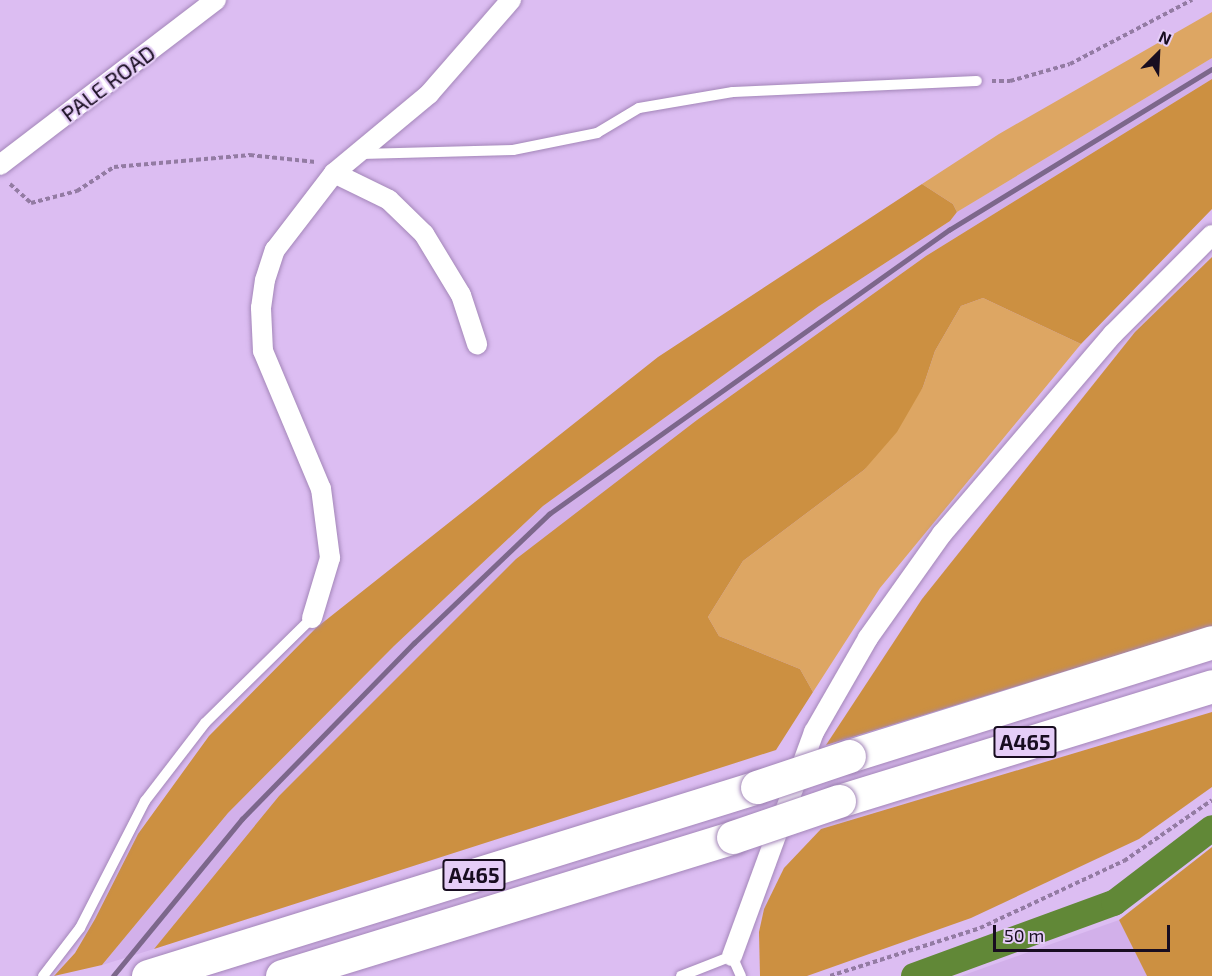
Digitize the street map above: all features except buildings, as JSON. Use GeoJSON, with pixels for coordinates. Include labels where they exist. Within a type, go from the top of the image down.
{"type":"FeatureCollection","features":[{"type":"Feature","properties":{"kind":"highway","name":"A465"},"geometry":{"type":"LineString","coordinates":[[148,976],[757,788],[849,756],[1212,642]]}},
{"type":"Feature","properties":{"kind":"highway","name":"A465"},"geometry":{"type":"LineString","coordinates":[[282,976],[1212,686]]}},
{"type":"Feature","properties":{"kind":"street","name":"PALE ROAD"},"geometry":{"type":"LineString","coordinates":[[4,174],[216,0]]}},
{"type":"Feature","properties":{"kind":"street"},"geometry":{"type":"LineString","coordinates":[[312,618],[330,558],[321,489],[262,351],[261,308],[275,250],[334,173],[429,94],[511,0]]}},
{"type":"Feature","properties":{"kind":"street"},"geometry":{"type":"LineString","coordinates":[[334,173],[389,200],[424,234],[461,295],[477,344]]}},
{"type":"Feature","properties":{"kind":"street"},"geometry":{"type":"LineString","coordinates":[[732,956],[814,732],[867,638],[942,534],[1105,343],[1212,235]]}},
{"type":"Feature","properties":{"kind":"lane"},"geometry":{"type":"LineString","coordinates":[[355,154],[513,150],[597,133],[639,108],[722,94],[976,81]]}},
{"type":"Feature","properties":{"kind":"lane"},"geometry":{"type":"LineString","coordinates":[[43,976],[80,928],[145,801],[205,723],[312,618]]}},
{"type":"Feature","properties":{"kind":"lane"},"geometry":{"type":"LineString","coordinates":[[681,976],[732,956],[741,976]]}},
{"type":"Feature","properties":{"kind":"path"},"geometry":{"type":"LineString","coordinates":[[976,81],[1010,81],[1070,64],[1192,0]]}},
{"type":"Feature","properties":{"kind":"path"},"geometry":{"type":"LineString","coordinates":[[4,174],[31,202],[77,191],[114,167],[250,155],[322,163],[334,173]]}},
{"type":"Feature","properties":{"kind":"path"},"geometry":{"type":"LineString","coordinates":[[830,976],[980,928],[1124,861],[1212,800]]}},
{"type":"Feature","properties":{"kind":"shaded area"},"geometry":{"type":"Polygon","coordinates":[[[1212,12],[1212,58],[957,212],[953,204],[922,184],[999,134],[1212,12]]]}},
{"type":"Feature","properties":{"kind":"shaded area"},"geometry":{"type":"Polygon","coordinates":[[[1212,58],[1212,79],[926,256],[697,420],[279,796],[154,949],[102,965],[228,813],[394,646],[543,506],[819,306],[950,221],[957,212],[1212,58]]]}},
{"type":"Feature","properties":{"kind":"shaded area"},"geometry":{"type":"Polygon","coordinates":[[[1212,79],[1212,209],[1081,344],[983,298],[961,306],[935,351],[923,387],[897,432],[864,470],[743,561],[708,617],[719,636],[800,669],[813,692],[776,750],[154,949],[279,796],[516,559],[697,420],[926,256],[1212,79]]]}},
{"type":"Feature","properties":{"kind":"shaded area"},"geometry":{"type":"Polygon","coordinates":[[[922,184],[953,204],[957,212],[950,221],[819,306],[543,506],[394,646],[228,813],[102,965],[54,976],[75,953],[138,834],[209,736],[316,628],[658,357],[922,184]]]}},
{"type":"Feature","properties":{"kind":"shaded area"},"geometry":{"type":"Polygon","coordinates":[[[1212,257],[1212,626],[826,745],[922,599],[1135,332],[1212,257]]]}},
{"type":"Feature","properties":{"kind":"shaded area"},"geometry":{"type":"Polygon","coordinates":[[[983,298],[1081,344],[880,588],[813,692],[800,669],[719,636],[708,617],[743,561],[864,470],[923,387],[935,351],[961,306],[983,298]]]}},
{"type":"Feature","properties":{"kind":"shaded area"},"geometry":{"type":"Polygon","coordinates":[[[1212,712],[1212,787],[1139,839],[971,918],[807,976],[760,976],[759,932],[764,909],[784,868],[821,829],[1212,712]]]}},
{"type":"Feature","properties":{"kind":"shaded area"},"geometry":{"type":"Polygon","coordinates":[[[1212,847],[1212,976],[1147,976],[1119,920],[1212,847]]]}},
{"type":"Feature","properties":{"kind":"shaded area"},"geometry":{"type":"Polygon","coordinates":[[[1119,920],[1147,976],[961,976],[1119,920]]]}},
{"type":"Feature","properties":{"kind":"waterway"},"geometry":{"type":"LineString","coordinates":[[914,976],[1114,903],[1212,828]]}},
{"type":"Feature","properties":{"kind":"railway"},"geometry":{"type":"LineString","coordinates":[[113,976],[242,819],[414,643],[549,514],[949,230],[1212,69]]}}]}
